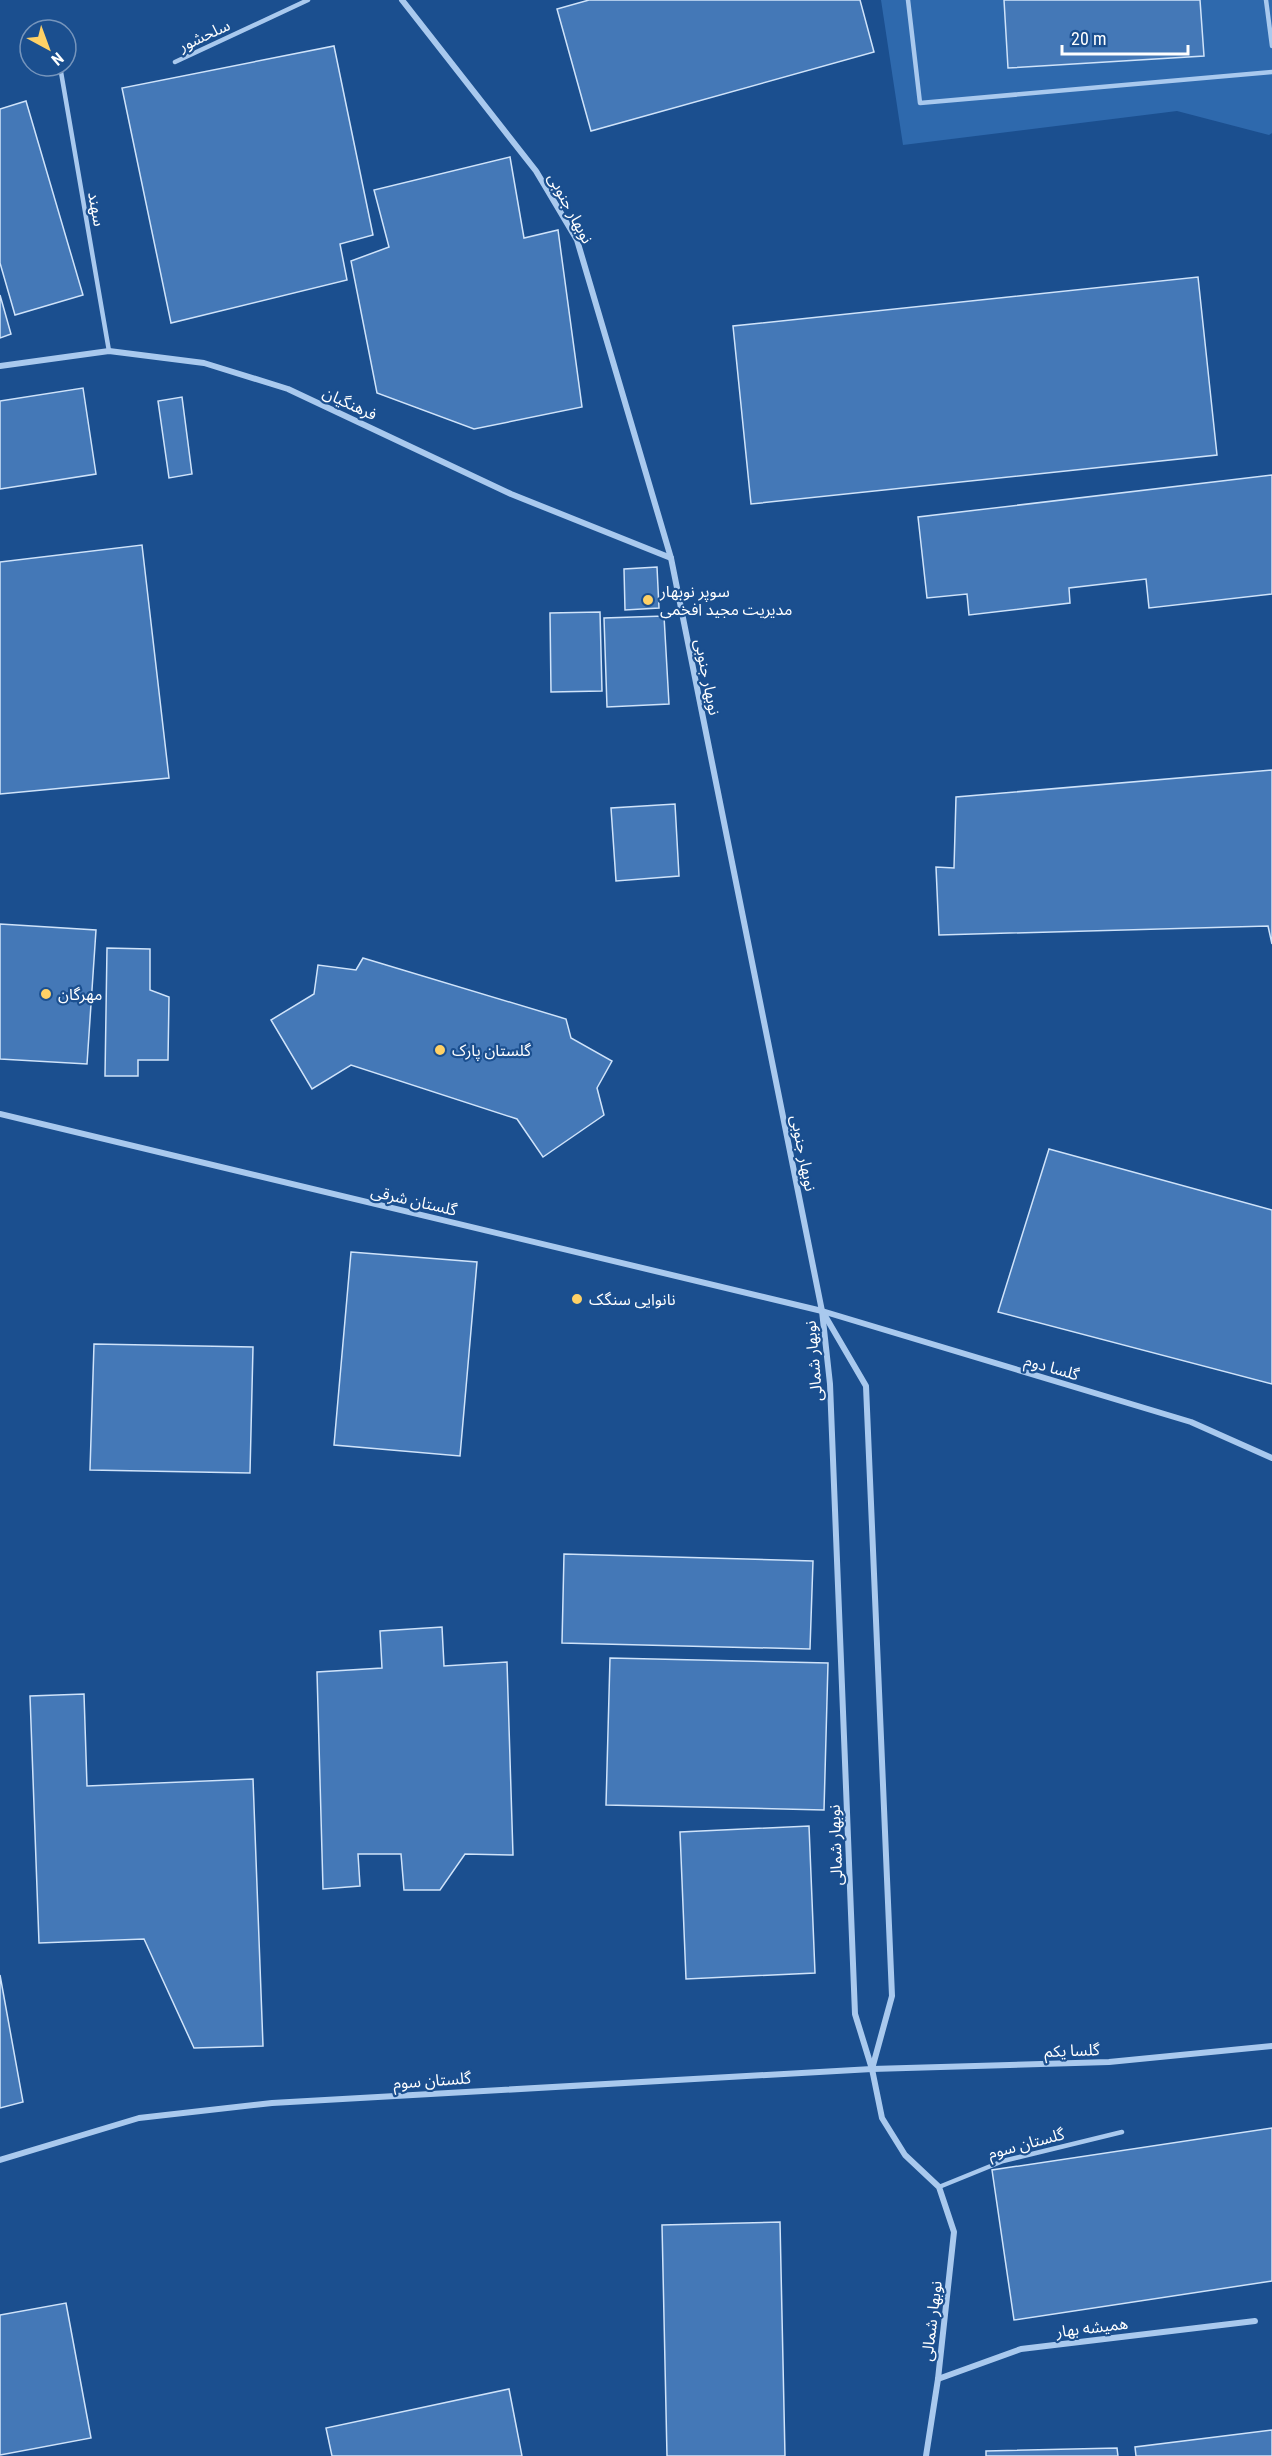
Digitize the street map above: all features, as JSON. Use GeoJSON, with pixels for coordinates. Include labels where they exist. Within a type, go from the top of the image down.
{"type":"FeatureCollection","features":[{"type":"Feature","properties":{"kind":"street","name":"نوبهار جنوبی"},"geometry":{"type":"LineString","coordinates":[[402,0],[536,171],[577,240],[670,558],[822,1311]]}},
{"type":"Feature","properties":{"kind":"street","name":"فرهنگیان"},"geometry":{"type":"LineString","coordinates":[[0,366],[109,351],[204,363],[288,389],[511,494],[670,558]]}},
{"type":"Feature","properties":{"kind":"street","name":"گلستان شرقی"},"geometry":{"type":"LineString","coordinates":[[0,1114],[822,1311]]}},
{"type":"Feature","properties":{"kind":"street","name":"گلسا دوم"},"geometry":{"type":"LineString","coordinates":[[822,1311],[1191,1422],[1272,1458]]}},
{"type":"Feature","properties":{"kind":"street","name":"نوبهار شمالی"},"geometry":{"type":"LineString","coordinates":[[822,1311],[830,1384],[855,2014],[872,2069],[882,2118],[905,2155],[939,2187],[954,2232],[938,2379],[926,2456]]}},
{"type":"Feature","properties":{"kind":"street","name":"نوبهار شمالی"},"geometry":{"type":"LineString","coordinates":[[822,1311],[866,1386],[892,1996],[872,2069]]}},
{"type":"Feature","properties":{"kind":"street","name":"گلسا يكم"},"geometry":{"type":"LineString","coordinates":[[872,2069],[1110,2062],[1272,2046]]}},
{"type":"Feature","properties":{"kind":"street","name":"گلستان سوم"},"geometry":{"type":"LineString","coordinates":[[0,2160],[139,2118],[272,2103],[872,2069]]}},
{"type":"Feature","properties":{"kind":"street","name":"همیشه بهار"},"geometry":{"type":"LineString","coordinates":[[938,2379],[1021,2349],[1255,2321]]}},
{"type":"Feature","properties":{"kind":"lane","name":"سلحشور"},"geometry":{"type":"LineString","coordinates":[[175,62],[308,0]]}},
{"type":"Feature","properties":{"kind":"lane"},"geometry":{"type":"LineString","coordinates":[[908,0],[920,103],[1272,72]]}},
{"type":"Feature","properties":{"kind":"lane"},"geometry":{"type":"LineString","coordinates":[[1266,0],[1272,46]]}},
{"type":"Feature","properties":{"kind":"lane","name":"سهند"},"geometry":{"type":"LineString","coordinates":[[62,78],[109,351]]}},
{"type":"Feature","properties":{"kind":"lane","name":"گلستان سوم"},"geometry":{"type":"LineString","coordinates":[[939,2187],[1003,2161],[1122,2132]]}},
{"type":"Feature","properties":{"kind":"shaded area"},"geometry":{"type":"Polygon","coordinates":[[[881,0],[1272,0],[1272,133],[1269,135],[1177,111],[903,145],[881,0]]]}},
{"type":"Feature","properties":{"kind":"building"},"geometry":{"type":"Polygon","coordinates":[[[589,0],[860,0],[874,52],[591,131],[557,9],[589,0]]]}},
{"type":"Feature","properties":{"kind":"building"},"geometry":{"type":"Polygon","coordinates":[[[1004,0],[1200,0],[1204,56],[1008,68],[1004,0]]]}},
{"type":"Feature","properties":{"kind":"building"},"geometry":{"type":"Polygon","coordinates":[[[334,46],[373,235],[340,244],[347,280],[171,323],[122,88],[334,46]]]}},
{"type":"Feature","properties":{"kind":"building"},"geometry":{"type":"Polygon","coordinates":[[[26,101],[83,295],[15,315],[0,263],[0,109],[26,101]]]}},
{"type":"Feature","properties":{"kind":"building"},"geometry":{"type":"Polygon","coordinates":[[[510,157],[524,238],[558,230],[582,407],[474,429],[377,393],[351,261],[389,247],[374,190],[510,157]]]}},
{"type":"Feature","properties":{"kind":"building"},"geometry":{"type":"Polygon","coordinates":[[[1198,277],[1217,455],[751,504],[733,326],[1198,277]]]}},
{"type":"Feature","properties":{"kind":"building"},"geometry":{"type":"Polygon","coordinates":[[[0,295],[11,334],[0,338],[0,295]]]}},
{"type":"Feature","properties":{"kind":"building"},"geometry":{"type":"Polygon","coordinates":[[[83,388],[96,474],[0,489],[0,401],[83,388]]]}},
{"type":"Feature","properties":{"kind":"building"},"geometry":{"type":"Polygon","coordinates":[[[182,397],[192,474],[169,478],[158,401],[182,397]]]}},
{"type":"Feature","properties":{"kind":"building"},"geometry":{"type":"Polygon","coordinates":[[[1272,475],[1272,594],[1149,608],[1146,579],[1069,588],[1070,603],[969,615],[967,594],[927,598],[918,517],[1272,475]]]}},
{"type":"Feature","properties":{"kind":"building"},"geometry":{"type":"Polygon","coordinates":[[[142,545],[169,778],[0,794],[0,562],[142,545]]]}},
{"type":"Feature","properties":{"kind":"building"},"geometry":{"type":"Polygon","coordinates":[[[657,567],[659,608],[625,610],[624,569],[657,567]]]}},
{"type":"Feature","properties":{"kind":"building"},"geometry":{"type":"Polygon","coordinates":[[[600,612],[602,691],[551,692],[550,613],[600,612]]]}},
{"type":"Feature","properties":{"kind":"building"},"geometry":{"type":"Polygon","coordinates":[[[664,616],[669,704],[607,707],[604,618],[664,616]]]}},
{"type":"Feature","properties":{"kind":"building"},"geometry":{"type":"Polygon","coordinates":[[[1272,770],[1272,944],[1268,926],[939,935],[936,867],[954,868],[956,797],[1272,770]]]}},
{"type":"Feature","properties":{"kind":"building"},"geometry":{"type":"Polygon","coordinates":[[[675,804],[679,876],[616,881],[611,808],[675,804]]]}},
{"type":"Feature","properties":{"kind":"building","name":"مهرگان"},"geometry":{"type":"Polygon","coordinates":[[[0,924],[96,930],[87,1064],[0,1059],[0,924]]]}},
{"type":"Feature","properties":{"kind":"building"},"geometry":{"type":"Polygon","coordinates":[[[107,948],[150,949],[150,990],[169,997],[168,1060],[138,1060],[138,1076],[105,1076],[107,948]]]}},
{"type":"Feature","properties":{"kind":"building","name":"گلستان پارک"},"geometry":{"type":"Polygon","coordinates":[[[363,958],[566,1019],[571,1038],[612,1061],[597,1088],[604,1115],[543,1157],[517,1119],[351,1065],[312,1089],[271,1020],[314,994],[318,965],[356,970],[363,958]]]}},
{"type":"Feature","properties":{"kind":"building"},"geometry":{"type":"Polygon","coordinates":[[[1049,1149],[1272,1210],[1272,1384],[998,1312],[1049,1149]]]}},
{"type":"Feature","properties":{"kind":"building"},"geometry":{"type":"Polygon","coordinates":[[[351,1252],[477,1262],[460,1456],[334,1445],[351,1252]]]}},
{"type":"Feature","properties":{"kind":"building"},"geometry":{"type":"Polygon","coordinates":[[[94,1344],[253,1347],[250,1473],[90,1470],[94,1344]]]}},
{"type":"Feature","properties":{"kind":"building"},"geometry":{"type":"Polygon","coordinates":[[[564,1554],[813,1561],[810,1649],[562,1643],[564,1554]]]}},
{"type":"Feature","properties":{"kind":"building"},"geometry":{"type":"Polygon","coordinates":[[[442,1627],[444,1666],[507,1662],[513,1855],[465,1854],[440,1890],[404,1890],[401,1854],[358,1854],[360,1886],[323,1889],[317,1672],[382,1668],[380,1631],[442,1627]]]}},
{"type":"Feature","properties":{"kind":"building"},"geometry":{"type":"Polygon","coordinates":[[[610,1658],[828,1663],[824,1810],[606,1805],[610,1658]]]}},
{"type":"Feature","properties":{"kind":"building"},"geometry":{"type":"Polygon","coordinates":[[[84,1694],[87,1786],[253,1779],[263,2046],[194,2048],[144,1939],[39,1943],[30,1696],[84,1694]]]}},
{"type":"Feature","properties":{"kind":"building"},"geometry":{"type":"Polygon","coordinates":[[[809,1826],[815,1973],[686,1979],[680,1832],[809,1826]]]}},
{"type":"Feature","properties":{"kind":"building"},"geometry":{"type":"Polygon","coordinates":[[[0,1975],[23,2102],[0,2108],[0,1975]]]}},
{"type":"Feature","properties":{"kind":"building"},"geometry":{"type":"Polygon","coordinates":[[[1272,2128],[1272,2281],[1014,2320],[992,2170],[1272,2128]]]}},
{"type":"Feature","properties":{"kind":"building"},"geometry":{"type":"Polygon","coordinates":[[[780,2222],[785,2456],[667,2456],[662,2225],[780,2222]]]}},
{"type":"Feature","properties":{"kind":"building"},"geometry":{"type":"Polygon","coordinates":[[[66,2303],[91,2438],[0,2455],[0,2315],[66,2303]]]}},
{"type":"Feature","properties":{"kind":"building"},"geometry":{"type":"Polygon","coordinates":[[[509,2389],[522,2456],[332,2456],[326,2428],[509,2389]]]}},
{"type":"Feature","properties":{"kind":"building"},"geometry":{"type":"Polygon","coordinates":[[[1272,2430],[1272,2456],[1136,2456],[1135,2447],[1272,2430]]]}},
{"type":"Feature","properties":{"kind":"building"},"geometry":{"type":"Polygon","coordinates":[[[1117,2448],[1118,2456],[986,2456],[986,2451],[1117,2448]]]}},
{"type":"Feature","properties":{"kind":"place","name":"سوپر نوبهار مدیریت مجید افخمی"},"geometry":{"type":"Point","coordinates":[648,600]}},
{"type":"Feature","properties":{"kind":"place","name":"مهرگان"},"geometry":{"type":"Point","coordinates":[46,994]}},
{"type":"Feature","properties":{"kind":"place","name":"گلستان پارک"},"geometry":{"type":"Point","coordinates":[440,1050]}},
{"type":"Feature","properties":{"kind":"place","name":"نانوایی سنگک"},"geometry":{"type":"Point","coordinates":[577,1299]}}]}
